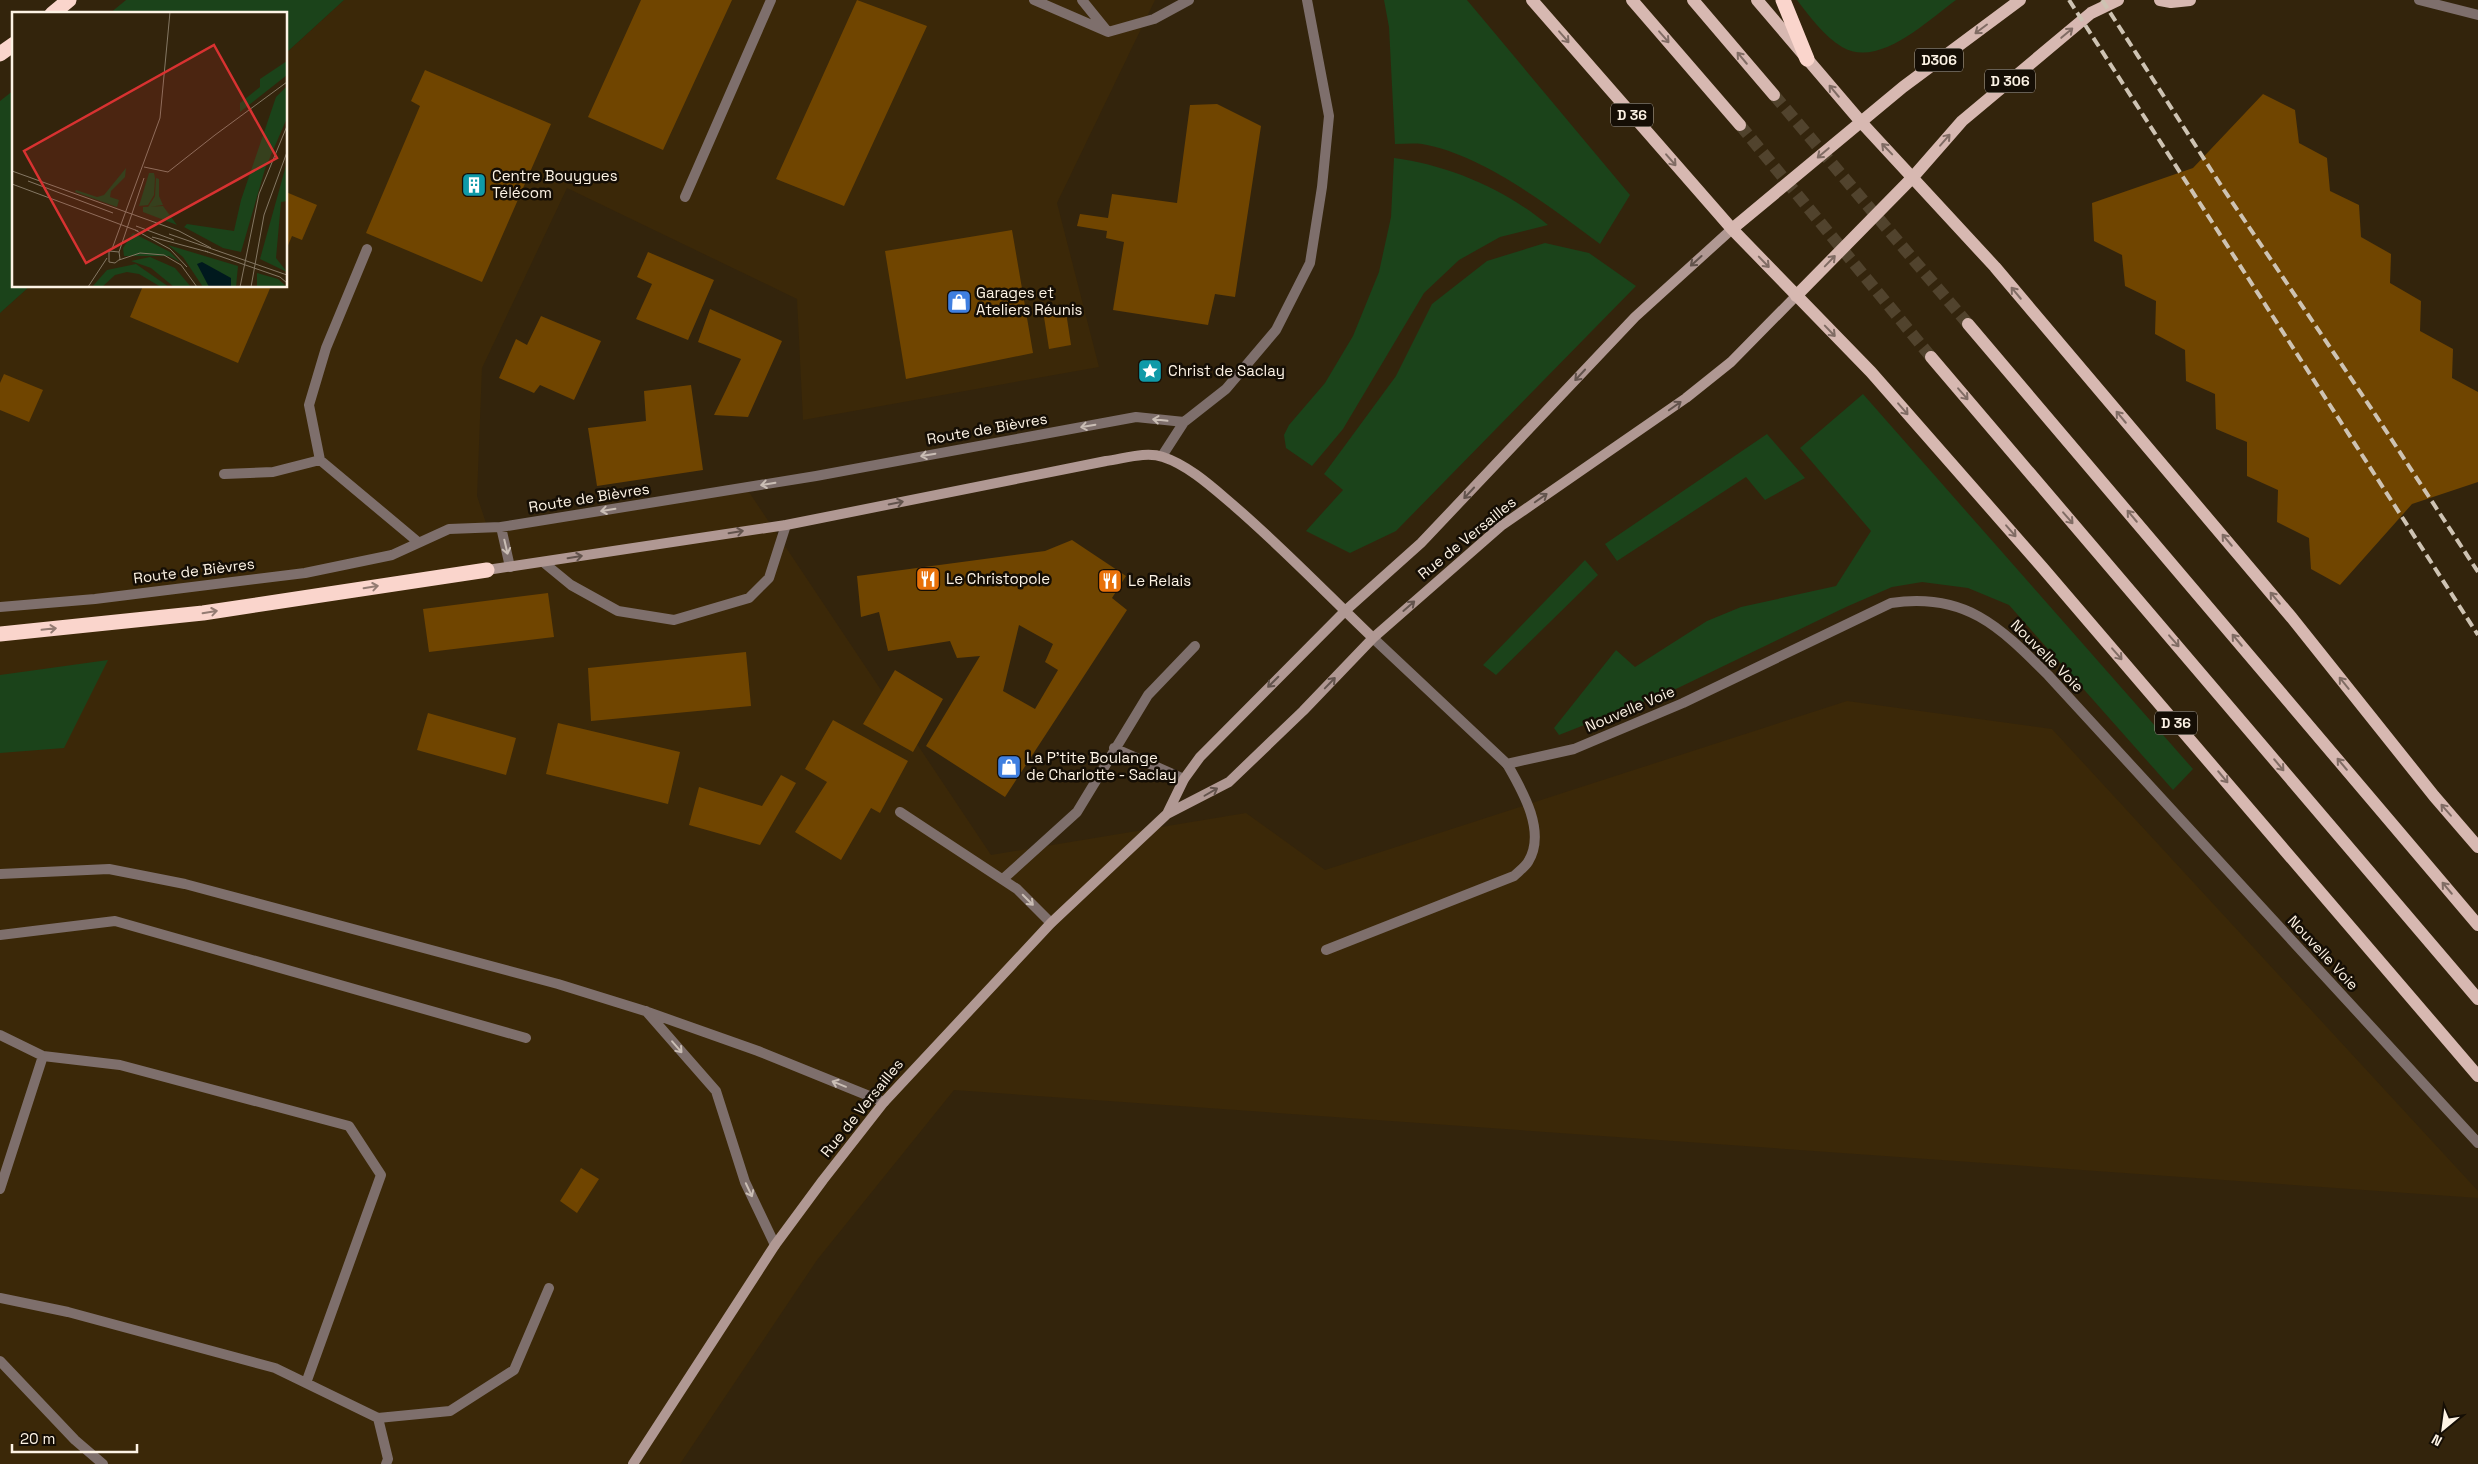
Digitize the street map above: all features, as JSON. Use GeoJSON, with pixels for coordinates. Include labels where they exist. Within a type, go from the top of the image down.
{"type":"FeatureCollection","features":[{"type":"Feature","properties":{"kind":"highway"},"geometry":{"type":"LineString","coordinates":[[54,12],[69,0]]}},
{"type":"Feature","properties":{"kind":"highway"},"geometry":{"type":"LineString","coordinates":[[1783,0],[1807,59]]}},
{"type":"Feature","properties":{"kind":"highway"},"geometry":{"type":"LineString","coordinates":[[0,54],[12,45]]}},
{"type":"Feature","properties":{"kind":"highway"},"geometry":{"type":"LineString","coordinates":[[0,634],[203,613],[487,570]]}},
{"type":"Feature","properties":{"kind":"main road","name":"D 36"},"geometry":{"type":"LineString","coordinates":[[1532,0],[1732,229],[1871,372],[2042,567],[2478,1076]]}},
{"type":"Feature","properties":{"kind":"main road"},"geometry":{"type":"LineString","coordinates":[[1632,0],[1740,125]]}},
{"type":"Feature","properties":{"kind":"main road"},"geometry":{"type":"LineString","coordinates":[[1693,0],[1774,95]]}},
{"type":"Feature","properties":{"kind":"main road"},"geometry":{"type":"LineString","coordinates":[[1757,0],[1860,122],[1913,177],[1995,268],[2264,584],[2478,847]]}},
{"type":"Feature","properties":{"kind":"main road","name":"D306"},"geometry":{"type":"LineString","coordinates":[[1860,122],[1903,87],[2020,0]]}},
{"type":"Feature","properties":{"kind":"main road","name":"D 306"},"geometry":{"type":"LineString","coordinates":[[1796,296],[1913,177],[1962,121],[2091,13],[2118,0]]}},
{"type":"Feature","properties":{"kind":"main road"},"geometry":{"type":"LineString","coordinates":[[2160,0],[2171,2],[2190,0]]}},
{"type":"Feature","properties":{"kind":"main road"},"geometry":{"type":"LineString","coordinates":[[1732,229],[1860,122]]}},
{"type":"Feature","properties":{"kind":"main road","name":"Rue de Versailles"},"geometry":{"type":"LineString","coordinates":[[1167,814],[1184,779],[1200,757],[1345,611],[1421,543],[1635,317],[1732,229]]}},
{"type":"Feature","properties":{"kind":"main road","name":"Rue de Versailles"},"geometry":{"type":"LineString","coordinates":[[633,1464],[775,1245],[884,1102],[1051,923],[1167,814],[1229,782],[1303,710],[1372,638],[1501,526],[1686,398],[1731,362],[1796,296]]}},
{"type":"Feature","properties":{"kind":"main road"},"geometry":{"type":"LineString","coordinates":[[1968,324],[2478,925]]}},
{"type":"Feature","properties":{"kind":"main road"},"geometry":{"type":"LineString","coordinates":[[1931,357],[2478,999]]}},
{"type":"Feature","properties":{"kind":"main road"},"geometry":{"type":"LineString","coordinates":[[487,570],[786,525],[1106,461],[1141,456],[1162,456],[1186,469],[1214,488],[1257,526],[1372,638]]}},
{"type":"Feature","properties":{"kind":"street"},"geometry":{"type":"LineString","coordinates":[[686,197],[771,0]]}},
{"type":"Feature","properties":{"kind":"street"},"geometry":{"type":"LineString","coordinates":[[1034,0],[1108,32],[1154,19],[1189,0]]}},
{"type":"Feature","properties":{"kind":"street"},"geometry":{"type":"LineString","coordinates":[[1082,0],[1108,32]]}},
{"type":"Feature","properties":{"kind":"street"},"geometry":{"type":"LineString","coordinates":[[1162,456],[1184,422],[1226,389],[1276,330],[1310,264],[1322,187],[1329,116],[1307,0]]}},
{"type":"Feature","properties":{"kind":"street"},"geometry":{"type":"LineString","coordinates":[[2419,0],[2478,15]]}},
{"type":"Feature","properties":{"kind":"street"},"geometry":{"type":"LineString","coordinates":[[367,249],[326,348],[309,405],[320,460],[418,542]]}},
{"type":"Feature","properties":{"kind":"street","name":"Route de Bièvres"},"geometry":{"type":"LineString","coordinates":[[0,606],[95,599],[305,573],[392,555],[449,529],[501,527],[816,476],[1136,417],[1184,422]]}},
{"type":"Feature","properties":{"kind":"street"},"geometry":{"type":"LineString","coordinates":[[224,474],[273,472],[320,460]]}},
{"type":"Feature","properties":{"kind":"street"},"geometry":{"type":"LineString","coordinates":[[543,562],[571,585],[618,611],[674,620],[749,598],[769,578],[786,525]]}},
{"type":"Feature","properties":{"kind":"street"},"geometry":{"type":"LineString","coordinates":[[501,527],[510,567]]}},
{"type":"Feature","properties":{"kind":"street","name":"Nouvelle Voie"},"geometry":{"type":"LineString","coordinates":[[1506,764],[1574,749],[1682,703],[1890,603],[1916,599],[1955,605],[1986,619],[2012,640],[2048,675],[2478,1143]]}},
{"type":"Feature","properties":{"kind":"street"},"geometry":{"type":"LineString","coordinates":[[1326,950],[1514,876],[1527,863],[1534,845],[1531,814],[1521,789],[1506,764],[1372,638]]}},
{"type":"Feature","properties":{"kind":"street"},"geometry":{"type":"LineString","coordinates":[[1003,879],[1077,812],[1114,748],[1148,696],[1195,646]]}},
{"type":"Feature","properties":{"kind":"street"},"geometry":{"type":"LineString","coordinates":[[1114,748],[1184,779]]}},
{"type":"Feature","properties":{"kind":"street"},"geometry":{"type":"LineString","coordinates":[[900,812],[1017,889],[1051,923]]}},
{"type":"Feature","properties":{"kind":"street"},"geometry":{"type":"LineString","coordinates":[[0,874],[109,869],[185,884],[558,984],[645,1011],[758,1051],[884,1102]]}},
{"type":"Feature","properties":{"kind":"street"},"geometry":{"type":"LineString","coordinates":[[0,935],[115,921],[526,1038]]}},
{"type":"Feature","properties":{"kind":"street"},"geometry":{"type":"LineString","coordinates":[[645,1011],[716,1091],[745,1182],[775,1245]]}},
{"type":"Feature","properties":{"kind":"street"},"geometry":{"type":"LineString","coordinates":[[0,1035],[43,1056],[120,1065],[349,1126],[381,1175],[306,1383]]}},
{"type":"Feature","properties":{"kind":"street"},"geometry":{"type":"LineString","coordinates":[[0,1189],[43,1056]]}},
{"type":"Feature","properties":{"kind":"street"},"geometry":{"type":"LineString","coordinates":[[0,1298],[68,1312],[275,1368],[378,1418],[450,1411],[514,1370],[549,1288]]}},
{"type":"Feature","properties":{"kind":"street"},"geometry":{"type":"LineString","coordinates":[[0,1361],[75,1440],[104,1464]]}},
{"type":"Feature","properties":{"kind":"street"},"geometry":{"type":"LineString","coordinates":[[378,1418],[388,1459],[386,1464]]}},
{"type":"Feature","properties":{"kind":"shaded area"},"geometry":{"type":"Polygon","coordinates":[[[344,0],[1155,0],[1057,203],[1099,367],[803,420],[797,299],[567,188],[482,368],[477,496],[487,526],[743,483],[991,855],[1246,813],[1325,870],[1847,701],[2052,729],[2478,1191],[2478,1198],[954,1090],[817,1260],[680,1464],[0,1464],[0,313],[28,288],[288,288],[288,51],[344,0]]]}},
{"type":"Feature","properties":{"kind":"green space"},"geometry":{"type":"Polygon","coordinates":[[[126,0],[344,0],[288,51],[288,12],[111,12],[126,0]]]}},
{"type":"Feature","properties":{"kind":"green space"},"geometry":{"type":"Polygon","coordinates":[[[1384,0],[1467,0],[1630,195],[1600,244],[1515,184],[1468,159],[1422,144],[1395,144],[1389,27],[1384,0]]]}},
{"type":"Feature","properties":{"kind":"green space"},"geometry":{"type":"Polygon","coordinates":[[[1797,0],[1956,0],[1917,29],[1887,47],[1871,52],[1856,52],[1842,47],[1829,37],[1797,0]]]}},
{"type":"Feature","properties":{"kind":"green space"},"geometry":{"type":"Polygon","coordinates":[[[12,92],[12,288],[28,288],[0,313],[0,101],[12,92]]]}},
{"type":"Feature","properties":{"kind":"green space"},"geometry":{"type":"Polygon","coordinates":[[[1394,158],[1435,166],[1475,181],[1513,200],[1548,225],[1500,237],[1459,260],[1424,293],[1343,429],[1312,466],[1286,448],[1284,435],[1289,425],[1325,383],[1353,336],[1379,272],[1391,217],[1394,158]]]}},
{"type":"Feature","properties":{"kind":"green space"},"geometry":{"type":"Polygon","coordinates":[[[1545,243],[1589,253],[1636,286],[1396,531],[1350,553],[1306,531],[1343,490],[1324,474],[1396,376],[1432,304],[1487,261],[1545,243]]]}},
{"type":"Feature","properties":{"kind":"green space"},"geometry":{"type":"Polygon","coordinates":[[[1863,394],[2193,769],[2173,790],[2009,605],[1968,588],[1922,582],[1892,587],[1846,607],[1678,688],[1559,735],[1554,728],[1616,650],[1635,667],[1707,621],[1741,607],[1836,586],[1871,531],[1800,448],[1863,394]]]}},
{"type":"Feature","properties":{"kind":"green space"},"geometry":{"type":"Polygon","coordinates":[[[1767,434],[1805,478],[1765,500],[1746,477],[1617,561],[1605,544],[1767,434]]]}},
{"type":"Feature","properties":{"kind":"green space"},"geometry":{"type":"Polygon","coordinates":[[[1585,560],[1598,575],[1496,675],[1483,665],[1585,560]]]}},
{"type":"Feature","properties":{"kind":"green space"},"geometry":{"type":"Polygon","coordinates":[[[108,660],[64,748],[0,753],[0,675],[108,660]]]}},
{"type":"Feature","properties":{"kind":"building"},"geometry":{"type":"Polygon","coordinates":[[[641,0],[732,0],[663,150],[588,117],[641,0]]]}},
{"type":"Feature","properties":{"kind":"building"},"geometry":{"type":"Polygon","coordinates":[[[857,0],[927,26],[844,206],[776,179],[857,0]]]}},
{"type":"Feature","properties":{"kind":"building","name":"Centre Bouygues Télécom"},"geometry":{"type":"Polygon","coordinates":[[[425,70],[551,124],[482,282],[366,233],[420,106],[411,101],[425,70]]]}},
{"type":"Feature","properties":{"kind":"building"},"geometry":{"type":"Polygon","coordinates":[[[2263,94],[2295,110],[2299,143],[2327,158],[2330,191],[2359,205],[2361,237],[2391,254],[2390,283],[2421,301],[2420,331],[2453,349],[2452,378],[2478,392],[2478,482],[2412,504],[2340,585],[2311,569],[2309,538],[2277,522],[2278,490],[2247,476],[2247,442],[2216,429],[2215,394],[2186,381],[2185,350],[2155,334],[2156,301],[2125,286],[2122,255],[2094,241],[2092,203],[2193,168],[2263,94]]]}},
{"type":"Feature","properties":{"kind":"building"},"geometry":{"type":"Polygon","coordinates":[[[1217,104],[1261,126],[1235,297],[1215,294],[1208,325],[1113,310],[1124,242],[1106,238],[1107,231],[1077,226],[1080,214],[1108,218],[1112,194],[1177,203],[1190,105],[1217,104]]]}},
{"type":"Feature","properties":{"kind":"building"},"geometry":{"type":"Polygon","coordinates":[[[288,193],[317,205],[302,240],[292,236],[288,245],[288,193]]]}},
{"type":"Feature","properties":{"kind":"building","name":"Garages et Ateliers Réunis"},"geometry":{"type":"Polygon","coordinates":[[[1012,230],[1033,353],[906,379],[885,251],[1012,230]]]}},
{"type":"Feature","properties":{"kind":"building"},"geometry":{"type":"Polygon","coordinates":[[[648,252],[714,280],[688,340],[636,319],[652,284],[637,277],[648,252]]]}},
{"type":"Feature","properties":{"kind":"building"},"geometry":{"type":"Polygon","coordinates":[[[142,288],[270,288],[238,363],[130,317],[142,288]]]}},
{"type":"Feature","properties":{"kind":"building"},"geometry":{"type":"Polygon","coordinates":[[[710,309],[782,341],[748,417],[714,415],[741,359],[698,342],[710,309]]]}},
{"type":"Feature","properties":{"kind":"building"},"geometry":{"type":"Polygon","coordinates":[[[1066,312],[1071,345],[1049,349],[1044,317],[1066,312]]]}},
{"type":"Feature","properties":{"kind":"building"},"geometry":{"type":"Polygon","coordinates":[[[541,316],[601,341],[574,400],[540,385],[534,393],[499,378],[516,339],[527,345],[541,316]]]}},
{"type":"Feature","properties":{"kind":"building"},"geometry":{"type":"Polygon","coordinates":[[[4,374],[43,390],[29,422],[0,410],[0,383],[4,374]]]}},
{"type":"Feature","properties":{"kind":"building"},"geometry":{"type":"Polygon","coordinates":[[[691,385],[703,470],[597,486],[588,428],[646,421],[644,391],[691,385]]]}},
{"type":"Feature","properties":{"kind":"building"},"geometry":{"type":"Polygon","coordinates":[[[1072,540],[1126,576],[1112,598],[1127,610],[1005,797],[926,746],[980,656],[957,658],[950,641],[888,651],[879,612],[861,617],[857,576],[1045,551],[1072,540]],[[1019,625],[1003,691],[1035,709],[1058,670],[1045,662],[1053,644],[1019,625]]]}},
{"type":"Feature","properties":{"kind":"building"},"geometry":{"type":"Polygon","coordinates":[[[548,593],[554,637],[429,652],[423,609],[548,593]]]}},
{"type":"Feature","properties":{"kind":"building"},"geometry":{"type":"Polygon","coordinates":[[[746,652],[751,706],[591,721],[588,668],[746,652]]]}},
{"type":"Feature","properties":{"kind":"building"},"geometry":{"type":"Polygon","coordinates":[[[895,670],[943,699],[913,752],[863,724],[895,670]]]}},
{"type":"Feature","properties":{"kind":"building"},"geometry":{"type":"Polygon","coordinates":[[[428,713],[516,738],[506,775],[417,750],[428,713]]]}},
{"type":"Feature","properties":{"kind":"building"},"geometry":{"type":"Polygon","coordinates":[[[833,720],[908,761],[880,813],[871,808],[841,860],[795,832],[827,782],[805,769],[833,720]]]}},
{"type":"Feature","properties":{"kind":"building"},"geometry":{"type":"Polygon","coordinates":[[[558,723],[680,752],[668,804],[546,774],[558,723]]]}},
{"type":"Feature","properties":{"kind":"building"},"geometry":{"type":"Polygon","coordinates":[[[781,775],[796,783],[760,845],[689,825],[699,787],[762,806],[781,775]]]}},
{"type":"Feature","properties":{"kind":"building"},"geometry":{"type":"Polygon","coordinates":[[[581,1168],[599,1179],[577,1213],[560,1201],[581,1168]]]}},
{"type":"Feature","properties":{"kind":"tunnel"},"geometry":{"type":"LineString","coordinates":[[1774,95],[1968,324]]}},
{"type":"Feature","properties":{"kind":"tunnel"},"geometry":{"type":"LineString","coordinates":[[1740,125],[1931,357]]}},
{"type":"Feature","properties":{"kind":"railway"},"geometry":{"type":"LineString","coordinates":[[2069,0],[2478,635]]}},
{"type":"Feature","properties":{"kind":"railway"},"geometry":{"type":"LineString","coordinates":[[2102,0],[2224,190],[2373,411],[2478,572]]}},
{"type":"Feature","properties":{"kind":"place","name":"Centre Bouygues Télécom"},"geometry":{"type":"Point","coordinates":[474,185]}},
{"type":"Feature","properties":{"kind":"place","name":"Garages et Ateliers Réunis"},"geometry":{"type":"Point","coordinates":[959,302]}},
{"type":"Feature","properties":{"kind":"place","name":"Christ de Saclay"},"geometry":{"type":"Point","coordinates":[1150,371]}},
{"type":"Feature","properties":{"kind":"place","name":"Le Christopole"},"geometry":{"type":"Point","coordinates":[928,579]}},
{"type":"Feature","properties":{"kind":"place","name":"Le Relais"},"geometry":{"type":"Point","coordinates":[1110,581]}},
{"type":"Feature","properties":{"kind":"place","name":"La P'tite Boulange de Charlotte - Saclay"},"geometry":{"type":"Point","coordinates":[1009,767]}}]}
